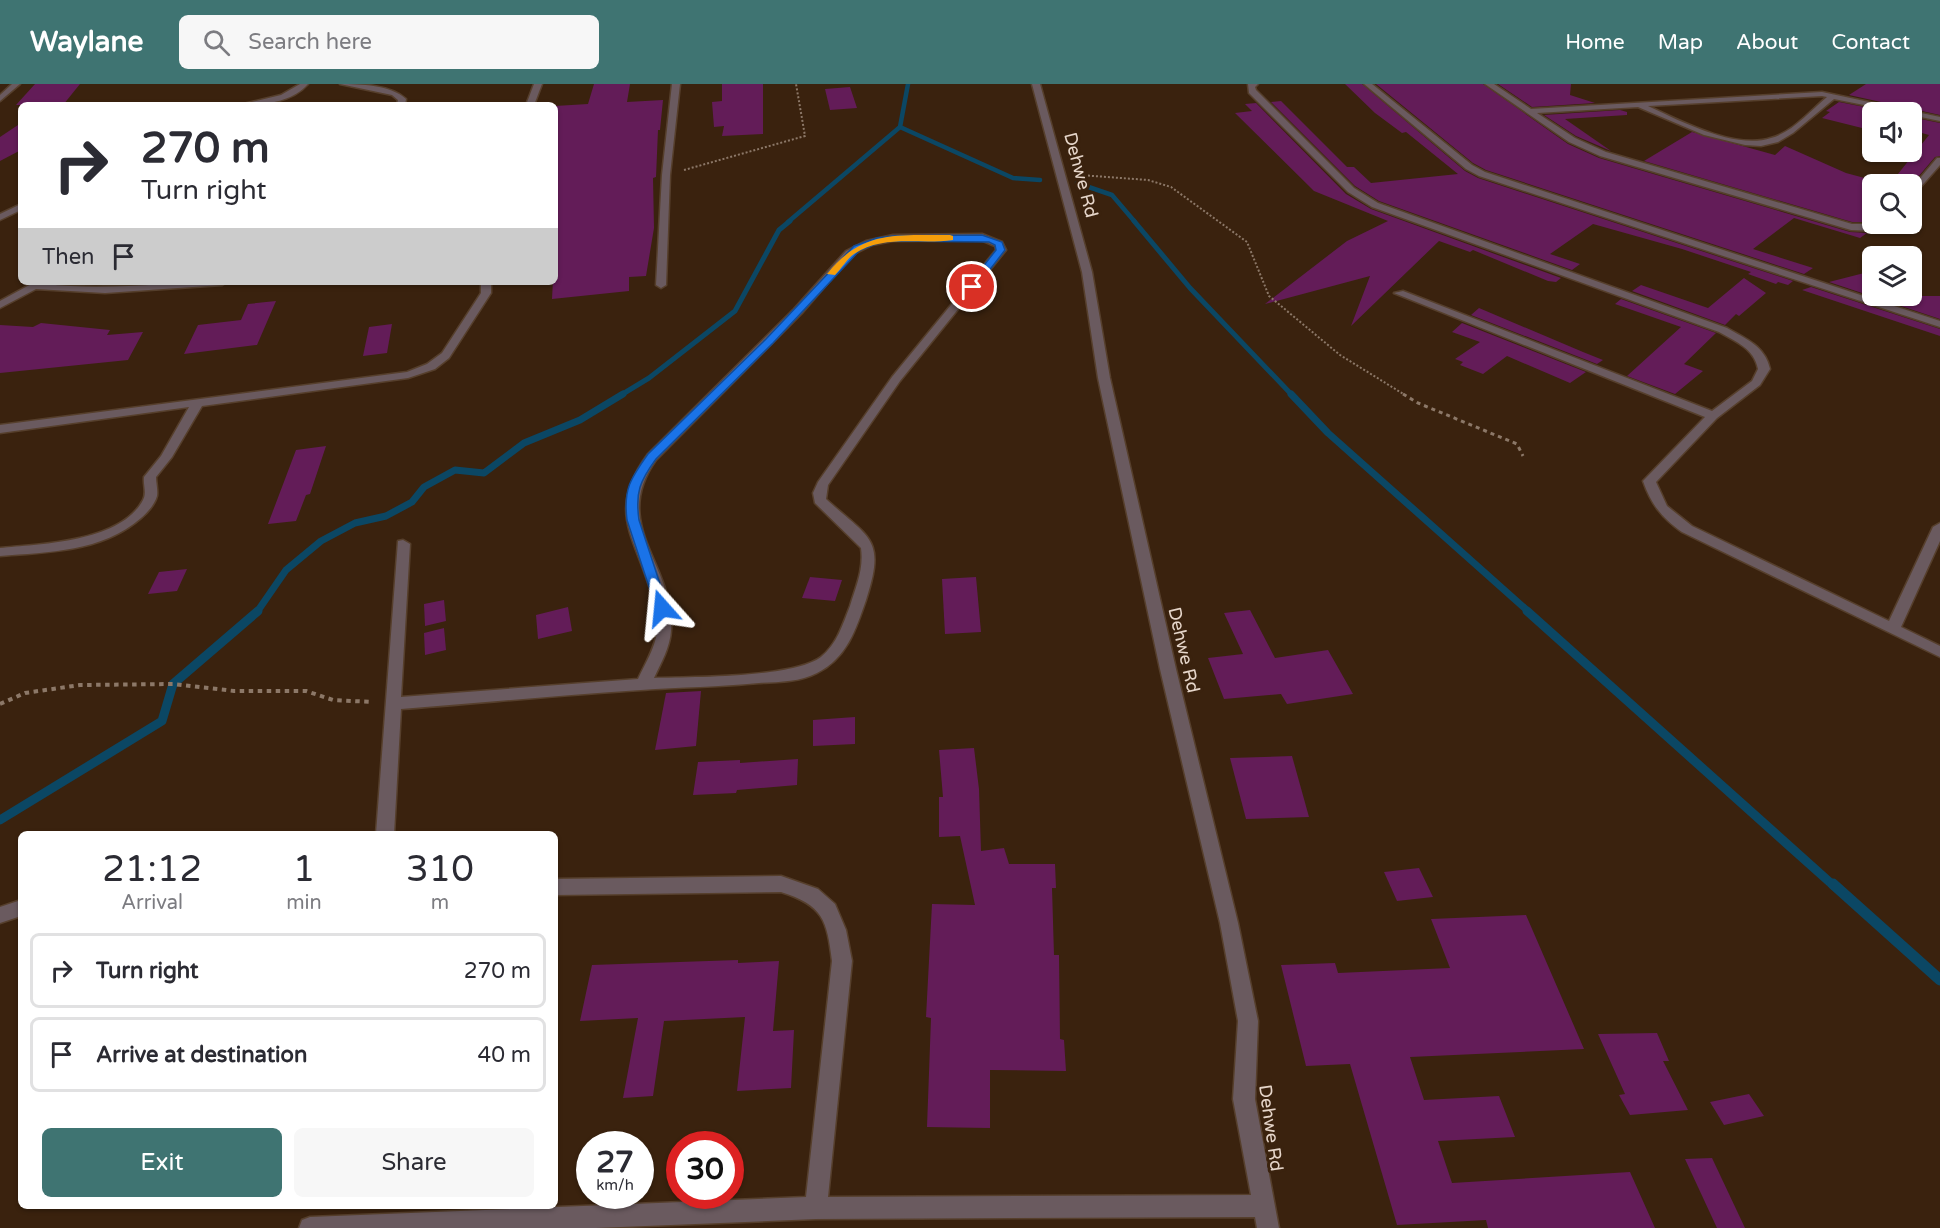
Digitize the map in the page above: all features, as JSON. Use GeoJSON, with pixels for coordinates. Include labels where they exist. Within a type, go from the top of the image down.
{"type":"FeatureCollection","features":[{"type":"Feature","properties":{"kind":"street"},"geometry":{"type":"LineString","coordinates":[[0,99],[16,84]]}},
{"type":"Feature","properties":{"kind":"street"},"geometry":{"type":"LineString","coordinates":[[257,102],[286,96],[296,92],[304,84]]}},
{"type":"Feature","properties":{"kind":"street"},"geometry":{"type":"LineString","coordinates":[[344,84],[394,93],[402,99],[402,102]]}},
{"type":"Feature","properties":{"kind":"street"},"geometry":{"type":"LineString","coordinates":[[531,102],[537,84]]}},
{"type":"Feature","properties":{"kind":"street"},"geometry":{"type":"LineString","coordinates":[[661,285],[666,175],[676,84]]}},
{"type":"Feature","properties":{"kind":"street","name":"Dehwe Rd"},"geometry":{"type":"LineString","coordinates":[[1036,84],[1087,272],[1104,378],[1168,669],[1229,923],[1248,1021],[1244,1099],[1268,1228]]}},
{"type":"Feature","properties":{"kind":"street"},"geometry":{"type":"LineString","coordinates":[[1254,84],[1251,86],[1252,91],[1351,190],[1367,201],[1742,338],[1762,359],[1764,369],[1756,383],[1713,416],[1649,481],[1660,508],[1668,517],[1687,529],[1940,652]]}},
{"type":"Feature","properties":{"kind":"street"},"geometry":{"type":"LineString","coordinates":[[1368,84],[1482,174],[1940,324]]}},
{"type":"Feature","properties":{"kind":"street"},"geometry":{"type":"LineString","coordinates":[[1489,84],[1572,140],[1603,154],[1851,227],[1862,227]]}},
{"type":"Feature","properties":{"kind":"street"},"geometry":{"type":"LineString","coordinates":[[1529,111],[1811,94],[1834,95],[1940,119]]}},
{"type":"Feature","properties":{"kind":"street"},"geometry":{"type":"LineString","coordinates":[[1638,105],[1708,134],[1749,143],[1763,143],[1784,135],[1834,95]]}},
{"type":"Feature","properties":{"kind":"street"},"geometry":{"type":"LineString","coordinates":[[1922,182],[1940,160]]}},
{"type":"Feature","properties":{"kind":"street"},"geometry":{"type":"LineString","coordinates":[[0,217],[18,208]]}},
{"type":"Feature","properties":{"kind":"street"},"geometry":{"type":"LineString","coordinates":[[393,704],[792,675],[810,670],[827,660],[847,635],[868,572],[868,548],[863,540],[820,500],[819,493],[896,379],[1001,250],[999,244],[982,237],[893,238],[857,248],[770,341],[652,456],[639,474],[632,491],[631,505],[633,520],[662,608],[664,629],[660,649],[644,684]]}},
{"type":"Feature","properties":{"kind":"street"},"geometry":{"type":"LineString","coordinates":[[0,305],[36,285]]}},
{"type":"Feature","properties":{"kind":"street"},"geometry":{"type":"LineString","coordinates":[[43,285],[71,291],[106,291],[183,285]]}},
{"type":"Feature","properties":{"kind":"street"},"geometry":{"type":"LineString","coordinates":[[0,429],[408,375],[426,370],[441,362],[451,352],[486,292],[486,285]]}},
{"type":"Feature","properties":{"kind":"street"},"geometry":{"type":"LineString","coordinates":[[1398,293],[1713,416]]}},
{"type":"Feature","properties":{"kind":"street"},"geometry":{"type":"LineString","coordinates":[[0,552],[90,541],[113,533],[128,523],[149,501],[152,494],[150,477],[166,457],[199,401]]}},
{"type":"Feature","properties":{"kind":"street"},"geometry":{"type":"LineString","coordinates":[[1893,628],[1940,527]]}},
{"type":"Feature","properties":{"kind":"street"},"geometry":{"type":"LineString","coordinates":[[385,831],[403,544]]}},
{"type":"Feature","properties":{"kind":"street"},"geometry":{"type":"LineString","coordinates":[[558,887],[781,884],[806,891],[824,904],[836,923],[842,961],[816,1208]]}},
{"type":"Feature","properties":{"kind":"street"},"geometry":{"type":"LineString","coordinates":[[0,915],[18,909]]}},
{"type":"Feature","properties":{"kind":"street"},"geometry":{"type":"LineString","coordinates":[[310,1228],[816,1208],[1263,1206]]}},
{"type":"Feature","properties":{"kind":"path"},"geometry":{"type":"LineString","coordinates":[[666,175],[805,136],[796,84]]}},
{"type":"Feature","properties":{"kind":"path"},"geometry":{"type":"LineString","coordinates":[[1061,174],[1148,180],[1171,187],[1247,242],[1269,296],[1340,355],[1418,403],[1517,444],[1523,456]]}},
{"type":"Feature","properties":{"kind":"path"},"geometry":{"type":"LineString","coordinates":[[0,704],[25,693],[80,685],[173,684],[234,692],[306,691],[333,700],[393,704]]}},
{"type":"Feature","properties":{"kind":"building"},"geometry":{"type":"Polygon","coordinates":[[[35,84],[80,84],[65,102],[19,102],[35,84]]]}},
{"type":"Feature","properties":{"kind":"building"},"geometry":{"type":"Polygon","coordinates":[[[594,84],[630,84],[627,102],[663,100],[660,130],[658,130],[656,177],[653,178],[654,228],[646,276],[629,277],[629,291],[552,299],[553,285],[558,285],[558,106],[588,104],[594,84]]]}},
{"type":"Feature","properties":{"kind":"building"},"geometry":{"type":"Polygon","coordinates":[[[722,84],[763,84],[763,134],[722,136],[724,126],[714,127],[712,102],[722,101],[722,84]]]}},
{"type":"Feature","properties":{"kind":"building"},"geometry":{"type":"Polygon","coordinates":[[[1345,84],[1362,84],[1465,171],[1478,178],[1793,281],[1788,285],[1778,282],[1776,284],[1748,274],[1751,272],[1682,249],[1593,224],[1550,254],[1580,264],[1572,270],[1379,201],[1355,186],[1271,102],[1281,101],[1347,167],[1354,167],[1371,183],[1458,174],[1406,132],[1402,133],[1375,113],[1345,84]]]}},
{"type":"Feature","properties":{"kind":"building"},"geometry":{"type":"Polygon","coordinates":[[[1376,84],[1483,84],[1568,144],[1599,158],[1850,232],[1866,234],[1860,238],[1794,218],[1753,249],[1813,268],[1804,274],[1486,170],[1473,163],[1376,84]]]}},
{"type":"Feature","properties":{"kind":"building"},"geometry":{"type":"Polygon","coordinates":[[[1498,84],[1571,84],[1570,95],[1595,103],[1532,107],[1498,84]]]}},
{"type":"Feature","properties":{"kind":"building"},"geometry":{"type":"Polygon","coordinates":[[[1866,84],[1940,84],[1940,115],[1922,111],[1922,102],[1881,102],[1849,95],[1866,84]]]}},
{"type":"Feature","properties":{"kind":"building"},"geometry":{"type":"Polygon","coordinates":[[[850,87],[857,108],[830,110],[825,89],[850,87]]]}},
{"type":"Feature","properties":{"kind":"building"},"geometry":{"type":"Polygon","coordinates":[[[1839,102],[1862,107],[1862,128],[1822,118],[1830,112],[1826,111],[1839,102]]]}},
{"type":"Feature","properties":{"kind":"building"},"geometry":{"type":"Polygon","coordinates":[[[1256,103],[1346,194],[1371,209],[1561,278],[1556,282],[1548,281],[1473,250],[1470,252],[1439,241],[1351,326],[1370,276],[1265,304],[1347,241],[1388,221],[1314,191],[1235,113],[1252,111],[1245,104],[1256,103]]]}},
{"type":"Feature","properties":{"kind":"building"},"geometry":{"type":"Polygon","coordinates":[[[1620,110],[1627,112],[1627,115],[1565,119],[1611,151],[1576,136],[1544,115],[1620,110]]]}},
{"type":"Feature","properties":{"kind":"building"},"geometry":{"type":"Polygon","coordinates":[[[1922,119],[1940,123],[1940,156],[1935,157],[1921,174],[1898,174],[1908,162],[1922,162],[1922,144],[1929,135],[1922,133],[1922,119]]]}},
{"type":"Feature","properties":{"kind":"building"},"geometry":{"type":"Polygon","coordinates":[[[18,125],[18,152],[0,161],[0,137],[18,125]]]}},
{"type":"Feature","properties":{"kind":"building"},"geometry":{"type":"Polygon","coordinates":[[[1692,132],[1775,155],[1785,146],[1846,173],[1862,177],[1862,222],[1852,222],[1644,161],[1692,132]]]}},
{"type":"Feature","properties":{"kind":"building"},"geometry":{"type":"Polygon","coordinates":[[[1862,274],[1862,293],[1829,282],[1862,274]]]}},
{"type":"Feature","properties":{"kind":"building"},"geometry":{"type":"Polygon","coordinates":[[[1744,278],[1766,293],[1739,316],[1736,314],[1725,325],[1632,291],[1641,285],[1708,308],[1744,278]]]}},
{"type":"Feature","properties":{"kind":"building"},"geometry":{"type":"Polygon","coordinates":[[[1811,287],[1862,304],[1862,306],[1869,306],[1940,329],[1940,336],[1802,290],[1811,287]]]}},
{"type":"Feature","properties":{"kind":"building"},"geometry":{"type":"Polygon","coordinates":[[[1922,296],[1940,296],[1940,319],[1901,306],[1922,306],[1922,296]]]}},
{"type":"Feature","properties":{"kind":"building"},"geometry":{"type":"Polygon","coordinates":[[[1621,299],[1716,333],[1684,364],[1703,371],[1675,394],[1627,376],[1681,327],[1615,304],[1621,299]]]}},
{"type":"Feature","properties":{"kind":"building"},"geometry":{"type":"Polygon","coordinates":[[[276,301],[257,345],[184,354],[198,325],[241,320],[248,304],[276,301]]]}},
{"type":"Feature","properties":{"kind":"building"},"geometry":{"type":"Polygon","coordinates":[[[1479,308],[1603,360],[1597,364],[1471,315],[1479,308]]]}},
{"type":"Feature","properties":{"kind":"building"},"geometry":{"type":"Polygon","coordinates":[[[41,323],[110,330],[107,335],[143,332],[128,360],[0,373],[0,325],[33,327],[41,323]]]}},
{"type":"Feature","properties":{"kind":"building"},"geometry":{"type":"Polygon","coordinates":[[[1462,323],[1586,372],[1570,383],[1507,356],[1483,374],[1460,365],[1463,362],[1455,359],[1480,342],[1452,332],[1462,323]]]}},
{"type":"Feature","properties":{"kind":"building"},"geometry":{"type":"Polygon","coordinates":[[[392,324],[387,353],[363,356],[369,327],[392,324]]]}},
{"type":"Feature","properties":{"kind":"building"},"geometry":{"type":"Polygon","coordinates":[[[326,446],[310,494],[306,495],[296,521],[268,524],[296,450],[326,446]]]}},
{"type":"Feature","properties":{"kind":"building"},"geometry":{"type":"Polygon","coordinates":[[[187,569],[177,591],[148,594],[159,572],[187,569]]]}},
{"type":"Feature","properties":{"kind":"building"},"geometry":{"type":"Polygon","coordinates":[[[810,577],[842,580],[835,601],[802,598],[810,577]]]}},
{"type":"Feature","properties":{"kind":"building"},"geometry":{"type":"Polygon","coordinates":[[[976,577],[981,632],[945,634],[942,579],[976,577]]]}},
{"type":"Feature","properties":{"kind":"building"},"geometry":{"type":"Polygon","coordinates":[[[444,600],[446,621],[425,626],[424,604],[444,600]]]}},
{"type":"Feature","properties":{"kind":"building"},"geometry":{"type":"Polygon","coordinates":[[[568,607],[572,631],[538,639],[536,615],[568,607]]]}},
{"type":"Feature","properties":{"kind":"building"},"geometry":{"type":"Polygon","coordinates":[[[1250,610],[1275,658],[1328,650],[1353,694],[1287,704],[1281,694],[1224,699],[1208,658],[1243,654],[1224,613],[1250,610]]]}},
{"type":"Feature","properties":{"kind":"building"},"geometry":{"type":"Polygon","coordinates":[[[444,628],[446,650],[425,655],[424,633],[444,628]]]}},
{"type":"Feature","properties":{"kind":"building"},"geometry":{"type":"Polygon","coordinates":[[[701,691],[696,746],[655,750],[666,693],[701,691]]]}},
{"type":"Feature","properties":{"kind":"building"},"geometry":{"type":"Polygon","coordinates":[[[855,717],[855,744],[813,746],[813,720],[855,717]]]}},
{"type":"Feature","properties":{"kind":"building"},"geometry":{"type":"Polygon","coordinates":[[[974,748],[979,789],[981,851],[1004,848],[1009,864],[1055,864],[1056,888],[1052,888],[1054,955],[1059,955],[1060,1039],[1064,1040],[1066,1071],[990,1070],[990,1128],[927,1127],[931,1018],[926,1017],[932,904],[975,905],[960,836],[939,837],[939,797],[943,797],[939,750],[974,748]]]}},
{"type":"Feature","properties":{"kind":"building"},"geometry":{"type":"Polygon","coordinates":[[[1292,756],[1309,817],[1246,819],[1230,758],[1292,756]]]}},
{"type":"Feature","properties":{"kind":"building"},"geometry":{"type":"Polygon","coordinates":[[[798,759],[797,785],[737,790],[736,793],[693,795],[698,762],[740,760],[740,763],[798,759]]]}},
{"type":"Feature","properties":{"kind":"building"},"geometry":{"type":"Polygon","coordinates":[[[1419,868],[1433,897],[1397,901],[1384,872],[1419,868]]]}},
{"type":"Feature","properties":{"kind":"building"},"geometry":{"type":"Polygon","coordinates":[[[1526,915],[1584,1049],[1410,1057],[1424,1100],[1499,1096],[1515,1137],[1438,1141],[1452,1183],[1630,1172],[1655,1228],[1488,1228],[1486,1220],[1397,1225],[1350,1064],[1306,1066],[1281,965],[1335,963],[1338,973],[1450,968],[1431,919],[1526,915]]]}},
{"type":"Feature","properties":{"kind":"building"},"geometry":{"type":"Polygon","coordinates":[[[738,960],[738,963],[779,961],[773,1031],[794,1030],[791,1088],[737,1091],[745,1017],[664,1021],[653,1096],[623,1098],[638,1018],[580,1021],[592,965],[738,960]]]}},
{"type":"Feature","properties":{"kind":"building"},"geometry":{"type":"Polygon","coordinates":[[[1657,1033],[1669,1061],[1663,1061],[1688,1110],[1630,1115],[1619,1095],[1625,1094],[1598,1034],[1657,1033]]]}},
{"type":"Feature","properties":{"kind":"building"},"geometry":{"type":"Polygon","coordinates":[[[1749,1094],[1764,1116],[1724,1125],[1710,1102],[1749,1094]]]}},
{"type":"Feature","properties":{"kind":"building"},"geometry":{"type":"Polygon","coordinates":[[[1712,1158],[1745,1228],[1717,1228],[1685,1159],[1712,1158]]]}},
{"type":"Feature","properties":{"kind":"waterway"},"geometry":{"type":"LineString","coordinates":[[900,127],[908,84]]}},
{"type":"Feature","properties":{"kind":"waterway"},"geometry":{"type":"LineString","coordinates":[[788,222],[900,127]]}},
{"type":"Feature","properties":{"kind":"waterway"},"geometry":{"type":"LineString","coordinates":[[900,127],[1013,178],[1040,180]]}},
{"type":"Feature","properties":{"kind":"waterway"},"geometry":{"type":"LineString","coordinates":[[1077,183],[1112,195],[1135,222]]}},
{"type":"Feature","properties":{"kind":"waterway"},"geometry":{"type":"LineString","coordinates":[[621,395],[649,378],[735,311],[779,230],[790,221]]}},
{"type":"Feature","properties":{"kind":"waterway"},"geometry":{"type":"LineString","coordinates":[[1134,221],[1190,288],[1292,395]]}},
{"type":"Feature","properties":{"kind":"waterway"},"geometry":{"type":"LineString","coordinates":[[257,612],[286,570],[321,541],[355,523],[386,516],[412,502],[424,487],[455,470],[484,473],[524,443],[580,420],[623,394]]}},
{"type":"Feature","properties":{"kind":"waterway"},"geometry":{"type":"LineString","coordinates":[[1291,394],[1328,433],[1529,612]]}},
{"type":"Feature","properties":{"kind":"waterway"},"geometry":{"type":"LineString","coordinates":[[1527,611],[1834,886]]}},
{"type":"Feature","properties":{"kind":"waterway"},"geometry":{"type":"LineString","coordinates":[[0,820],[162,721],[173,684],[257,612]]}},
{"type":"Feature","properties":{"kind":"waterway"},"geometry":{"type":"LineString","coordinates":[[1833,884],[1940,980]]}},
{"type":"Feature","properties":{"kind":"slow traffic"},"geometry":{"type":"LineString","coordinates":[[832,274],[849,253],[869,243],[893,238],[950,238]]}},
{"type":"Feature","properties":{"kind":"route"},"geometry":{"type":"LineString","coordinates":[[662,608],[633,520],[631,505],[632,491],[639,474],[652,456],[770,341],[849,253],[857,248],[893,238],[982,237],[992,240],[999,244],[1001,250],[972,287]]}}]}
